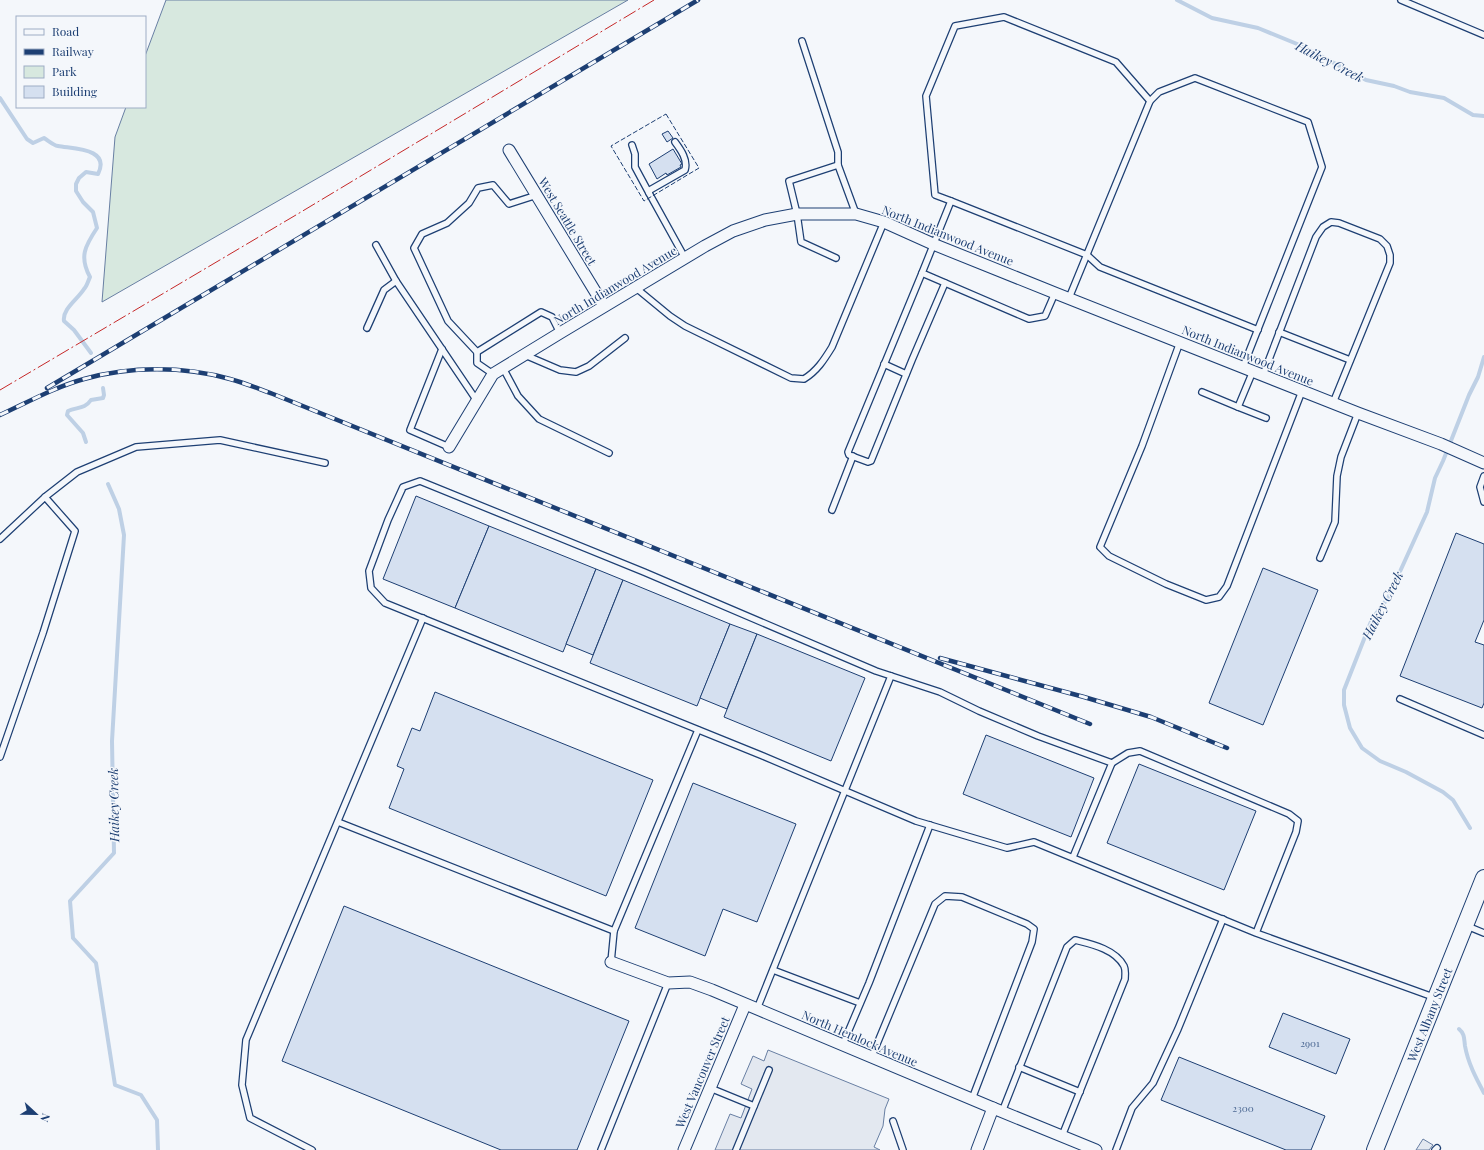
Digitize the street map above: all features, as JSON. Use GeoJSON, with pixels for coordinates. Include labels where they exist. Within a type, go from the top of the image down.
{"type":"FeatureCollection","features":[{"type":"Feature","properties":{"kind":"main road","name":"West Albany Street"},"geometry":{"type":"LineString","coordinates":[[1374,1150],[1484,878]]}},
{"type":"Feature","properties":{"kind":"street","name":"West Seattle Street"},"geometry":{"type":"LineString","coordinates":[[509,150],[604,306]]}},
{"type":"Feature","properties":{"kind":"street","name":"North Indianwood Avenue"},"geometry":{"type":"LineString","coordinates":[[449,446],[493,374],[560,332],[705,246],[733,231],[765,220],[797,214],[856,214],[884,222],[933,244],[1302,391],[1459,451],[1484,463]]}},
{"type":"Feature","properties":{"kind":"street","name":"North Hemlock Avenue"},"geometry":{"type":"LineString","coordinates":[[611,962],[668,984],[690,982],[712,990],[1096,1150]]}},
{"type":"Feature","properties":{"kind":"street","name":"West Vancouver Street"},"geometry":{"type":"LineString","coordinates":[[684,1150],[745,1005]]}},
{"type":"Feature","properties":{"kind":"street"},"geometry":{"type":"LineString","coordinates":[[977,1150],[997,1110]]}},
{"type":"Feature","properties":{"kind":"lane"},"geometry":{"type":"LineString","coordinates":[[1401,0],[1484,35]]}},
{"type":"Feature","properties":{"kind":"lane"},"geometry":{"type":"LineString","coordinates":[[1150,101],[1116,62],[1004,17],[955,26],[926,96],[935,195],[1087,255],[1100,267],[1258,330]]}},
{"type":"Feature","properties":{"kind":"lane"},"geometry":{"type":"LineString","coordinates":[[802,40],[838,152],[838,165],[856,214]]}},
{"type":"Feature","properties":{"kind":"lane"},"geometry":{"type":"LineString","coordinates":[[1069,298],[1150,101],[1159,92],[1195,78],[1308,122],[1322,167],[1258,330],[1253,371]]}},
{"type":"Feature","properties":{"kind":"lane"},"geometry":{"type":"LineString","coordinates":[[649,193],[650,190],[685,170],[686,166],[684,156],[675,142]]}},
{"type":"Feature","properties":{"kind":"lane"},"geometry":{"type":"LineString","coordinates":[[632,145],[635,154],[635,167],[685,258]]}},
{"type":"Feature","properties":{"kind":"lane"},"geometry":{"type":"LineString","coordinates":[[836,258],[801,242],[797,214],[789,181],[838,165]]}},
{"type":"Feature","properties":{"kind":"lane"},"geometry":{"type":"LineString","coordinates":[[493,374],[477,363],[477,352],[448,321],[414,248],[422,234],[447,223],[469,203],[478,188],[493,185],[509,204],[537,195]]}},
{"type":"Feature","properties":{"kind":"lane"},"geometry":{"type":"LineString","coordinates":[[945,283],[871,461],[868,462],[849,455],[848,452],[951,201]]}},
{"type":"Feature","properties":{"kind":"lane"},"geometry":{"type":"LineString","coordinates":[[636,288],[670,316],[685,326],[791,378],[804,379],[814,373],[832,347],[884,222]]}},
{"type":"Feature","properties":{"kind":"lane"},"geometry":{"type":"LineString","coordinates":[[1238,407],[1253,371],[1279,332],[1316,237],[1323,227],[1331,222],[1339,223],[1380,239],[1387,246],[1390,255],[1390,263],[1333,403]]}},
{"type":"Feature","properties":{"kind":"lane"},"geometry":{"type":"LineString","coordinates":[[376,245],[396,281],[477,401]]}},
{"type":"Feature","properties":{"kind":"lane"},"geometry":{"type":"LineString","coordinates":[[922,273],[1029,319],[1045,316],[1055,293]]}},
{"type":"Feature","properties":{"kind":"lane"},"geometry":{"type":"LineString","coordinates":[[367,328],[384,290],[396,281]]}},
{"type":"Feature","properties":{"kind":"lane"},"geometry":{"type":"LineString","coordinates":[[477,352],[541,312],[552,317],[560,332]]}},
{"type":"Feature","properties":{"kind":"lane"},"geometry":{"type":"LineString","coordinates":[[1279,332],[1350,360]]}},
{"type":"Feature","properties":{"kind":"lane"},"geometry":{"type":"LineString","coordinates":[[524,354],[560,370],[576,372],[589,366],[625,338]]}},
{"type":"Feature","properties":{"kind":"lane"},"geometry":{"type":"LineString","coordinates":[[1180,342],[1142,446],[1100,547],[1109,556],[1166,584],[1206,600],[1219,597],[1227,586],[1302,391]]}},
{"type":"Feature","properties":{"kind":"lane"},"geometry":{"type":"LineString","coordinates":[[442,350],[410,430],[449,446]]}},
{"type":"Feature","properties":{"kind":"lane"},"geometry":{"type":"LineString","coordinates":[[884,364],[906,374]]}},
{"type":"Feature","properties":{"kind":"lane"},"geometry":{"type":"LineString","coordinates":[[503,368],[518,396],[539,419],[609,453]]}},
{"type":"Feature","properties":{"kind":"lane"},"geometry":{"type":"LineString","coordinates":[[1202,392],[1266,418]]}},
{"type":"Feature","properties":{"kind":"lane"},"geometry":{"type":"LineString","coordinates":[[1320,558],[1335,522],[1337,476],[1340,456],[1358,413]]}},
{"type":"Feature","properties":{"kind":"lane"},"geometry":{"type":"LineString","coordinates":[[0,539],[45,497],[77,472],[136,447],[220,440],[325,463]]}},
{"type":"Feature","properties":{"kind":"lane"},"geometry":{"type":"LineString","coordinates":[[832,510],[853,456]]}},
{"type":"Feature","properties":{"kind":"lane"},"geometry":{"type":"LineString","coordinates":[[1484,476],[1480,487],[1484,502]]}},
{"type":"Feature","properties":{"kind":"lane"},"geometry":{"type":"LineString","coordinates":[[1112,763],[1038,736],[979,711],[940,692],[876,671],[644,572],[420,481],[403,487],[388,520],[369,571],[371,588],[385,603],[846,790],[916,820],[1007,848],[1034,842],[1256,933],[1436,998]]}},
{"type":"Feature","properties":{"kind":"lane"},"geometry":{"type":"LineString","coordinates":[[0,757],[75,531],[45,497]]}},
{"type":"Feature","properties":{"kind":"lane"},"geometry":{"type":"LineString","coordinates":[[312,1150],[250,1118],[242,1085],[246,1040],[423,618]]}},
{"type":"Feature","properties":{"kind":"lane"},"geometry":{"type":"LineString","coordinates":[[757,1010],[891,676]]}},
{"type":"Feature","properties":{"kind":"lane"},"geometry":{"type":"LineString","coordinates":[[1400,700],[1484,735]]}},
{"type":"Feature","properties":{"kind":"lane"},"geometry":{"type":"LineString","coordinates":[[611,962],[614,931],[698,730]]}},
{"type":"Feature","properties":{"kind":"lane"},"geometry":{"type":"LineString","coordinates":[[1073,857],[1112,763],[1128,753],[1140,751],[1258,800],[1289,814],[1298,821],[1296,832],[1256,933]]}},
{"type":"Feature","properties":{"kind":"lane"},"geometry":{"type":"LineString","coordinates":[[338,822],[614,931]]}},
{"type":"Feature","properties":{"kind":"lane"},"geometry":{"type":"LineString","coordinates":[[843,1044],[930,825]]}},
{"type":"Feature","properties":{"kind":"lane"},"geometry":{"type":"LineString","coordinates":[[872,1056],[935,904],[945,896],[962,897],[1027,924],[1034,929],[1032,942],[972,1099]]}},
{"type":"Feature","properties":{"kind":"lane"},"geometry":{"type":"LineString","coordinates":[[1116,1150],[1132,1108],[1153,1083],[1178,1029],[1223,919]]}},
{"type":"Feature","properties":{"kind":"lane"},"geometry":{"type":"LineString","coordinates":[[1465,926],[1484,933]]}},
{"type":"Feature","properties":{"kind":"lane"},"geometry":{"type":"LineString","coordinates":[[997,1110],[1019,1067],[1067,947],[1075,940],[1096,946],[1117,957],[1125,967],[1125,979],[1062,1136]]}},
{"type":"Feature","properties":{"kind":"lane"},"geometry":{"type":"LineString","coordinates":[[773,970],[860,1003]]}},
{"type":"Feature","properties":{"kind":"lane"},"geometry":{"type":"LineString","coordinates":[[601,1150],[668,984]]}},
{"type":"Feature","properties":{"kind":"lane"},"geometry":{"type":"LineString","coordinates":[[1019,1067],[1080,1092]]}},
{"type":"Feature","properties":{"kind":"lane"},"geometry":{"type":"LineString","coordinates":[[736,1150],[769,1070]]}},
{"type":"Feature","properties":{"kind":"lane"},"geometry":{"type":"LineString","coordinates":[[710,1088],[754,1106]]}},
{"type":"Feature","properties":{"kind":"lane"},"geometry":{"type":"LineString","coordinates":[[893,1121],[904,1150]]}},
{"type":"Feature","properties":{"kind":"green space"},"geometry":{"type":"Polygon","coordinates":[[[166,0],[628,0],[102,302],[115,137],[126,108],[146,108],[146,53],[166,0]]]}},
{"type":"Feature","properties":{"kind":"shaded area"},"geometry":{"type":"Polygon","coordinates":[[[768,1050],[889,1099],[885,1109],[883,1126],[874,1147],[880,1150],[715,1150],[730,1114],[741,1118],[752,1089],[741,1084],[753,1056],[764,1061],[768,1050]]]}},
{"type":"Feature","properties":{"kind":"shaded area"},"geometry":{"type":"Polygon","coordinates":[[[1423,1139],[1433,1145],[1429,1150],[1416,1150],[1423,1139]]]}},
{"type":"Feature","properties":{"kind":"building"},"geometry":{"type":"Polygon","coordinates":[[[668,131],[673,138],[667,142],[662,134],[668,131]]]}},
{"type":"Feature","properties":{"kind":"building"},"geometry":{"type":"Polygon","coordinates":[[[673,149],[682,164],[680,165],[681,167],[667,175],[666,173],[657,179],[649,164],[673,149]]]}},
{"type":"Feature","properties":{"kind":"building"},"geometry":{"type":"Polygon","coordinates":[[[416,496],[489,526],[455,608],[383,579],[416,496]]]}},
{"type":"Feature","properties":{"kind":"building"},"geometry":{"type":"Polygon","coordinates":[[[489,526],[596,569],[563,652],[455,608],[489,526]]]}},
{"type":"Feature","properties":{"kind":"building"},"geometry":{"type":"Polygon","coordinates":[[[1456,533],[1484,544],[1484,620],[1475,642],[1484,645],[1484,703],[1482,708],[1400,676],[1456,533]]]}},
{"type":"Feature","properties":{"kind":"building"},"geometry":{"type":"Polygon","coordinates":[[[1263,568],[1318,590],[1263,725],[1209,703],[1263,568]]]}},
{"type":"Feature","properties":{"kind":"building"},"geometry":{"type":"Polygon","coordinates":[[[596,569],[623,580],[593,655],[566,644],[596,569]]]}},
{"type":"Feature","properties":{"kind":"building"},"geometry":{"type":"Polygon","coordinates":[[[623,580],[730,624],[697,706],[590,663],[623,580]]]}},
{"type":"Feature","properties":{"kind":"building"},"geometry":{"type":"Polygon","coordinates":[[[730,624],[757,634],[727,709],[700,698],[730,624]]]}},
{"type":"Feature","properties":{"kind":"building"},"geometry":{"type":"Polygon","coordinates":[[[757,634],[865,678],[831,761],[724,717],[757,634]]]}},
{"type":"Feature","properties":{"kind":"building"},"geometry":{"type":"Polygon","coordinates":[[[435,692],[653,780],[606,896],[389,808],[404,769],[397,766],[412,728],[420,731],[435,692]]]}},
{"type":"Feature","properties":{"kind":"building"},"geometry":{"type":"Polygon","coordinates":[[[986,735],[1094,778],[1071,837],[963,794],[986,735]]]}},
{"type":"Feature","properties":{"kind":"building"},"geometry":{"type":"Polygon","coordinates":[[[1139,764],[1256,811],[1224,890],[1107,843],[1139,764]]]}},
{"type":"Feature","properties":{"kind":"building"},"geometry":{"type":"Polygon","coordinates":[[[693,783],[796,824],[757,922],[723,909],[705,956],[635,928],[693,783]]]}},
{"type":"Feature","properties":{"kind":"building"},"geometry":{"type":"Polygon","coordinates":[[[344,906],[629,1021],[577,1150],[501,1150],[282,1061],[344,906]]]}},
{"type":"Feature","properties":{"kind":"building"},"geometry":{"type":"Polygon","coordinates":[[[1283,1013],[1350,1039],[1336,1074],[1269,1047],[1283,1013]]]}},
{"type":"Feature","properties":{"kind":"building"},"geometry":{"type":"Polygon","coordinates":[[[1179,1057],[1325,1116],[1311,1150],[1286,1150],[1161,1100],[1179,1057]]]}},
{"type":"Feature","properties":{"kind":"waterway","name":"Haikey Creek"},"geometry":{"type":"LineString","coordinates":[[1177,0],[1212,18],[1258,28],[1302,46],[1366,80],[1394,86],[1410,92],[1444,98],[1473,115],[1484,116]]}},
{"type":"Feature","properties":{"kind":"waterway","name":"Haikey Creek"},"geometry":{"type":"LineString","coordinates":[[0,98],[27,139],[33,143],[44,138],[56,145],[88,151],[99,159],[101,165],[98,174],[86,172],[79,178],[76,184],[76,191],[83,202],[93,212],[97,228],[89,240],[84,257],[90,277],[85,288],[65,312],[64,317],[64,321],[74,330],[91,353]]}},
{"type":"Feature","properties":{"kind":"waterway","name":"Haikey Creek"},"geometry":{"type":"LineString","coordinates":[[1470,828],[1453,800],[1443,792],[1406,772],[1380,761],[1362,748],[1350,728],[1344,705],[1344,690],[1372,619],[1388,598],[1427,512],[1435,478],[1469,395],[1478,377],[1484,357]]}},
{"type":"Feature","properties":{"kind":"waterway","name":"Haikey Creek"},"geometry":{"type":"LineString","coordinates":[[86,442],[83,433],[67,415],[68,411],[86,405],[91,400],[103,398],[103,388]]}},
{"type":"Feature","properties":{"kind":"waterway","name":"Haikey Creek"},"geometry":{"type":"LineString","coordinates":[[108,484],[119,509],[124,535],[112,741],[114,853],[70,901],[73,938],[96,963],[115,1085],[141,1095],[157,1120],[158,1150]]}},
{"type":"Feature","properties":{"kind":"waterway","name":"Haikey Creek"},"geometry":{"type":"LineString","coordinates":[[1459,1029],[1463,1035],[1470,1064],[1484,1093]]}},
{"type":"Feature","properties":{"kind":"railway"},"geometry":{"type":"LineString","coordinates":[[47,388],[698,0]]}},
{"type":"Feature","properties":{"kind":"railway"},"geometry":{"type":"LineString","coordinates":[[0,415],[73,382],[120,372],[157,369],[176,370],[230,379],[273,394],[1090,724]]}},
{"type":"Feature","properties":{"kind":"railway"},"geometry":{"type":"LineString","coordinates":[[940,658],[1084,697],[1151,717],[1227,748]]}},
{"type":"Feature","properties":{"kind":"fence"},"geometry":{"type":"LineString","coordinates":[[666,114],[699,168],[644,201],[611,146],[666,114]]}},
{"type":"Feature","properties":{"kind":"power"},"geometry":{"type":"LineString","coordinates":[[0,390],[301,212],[654,0]]}}]}
